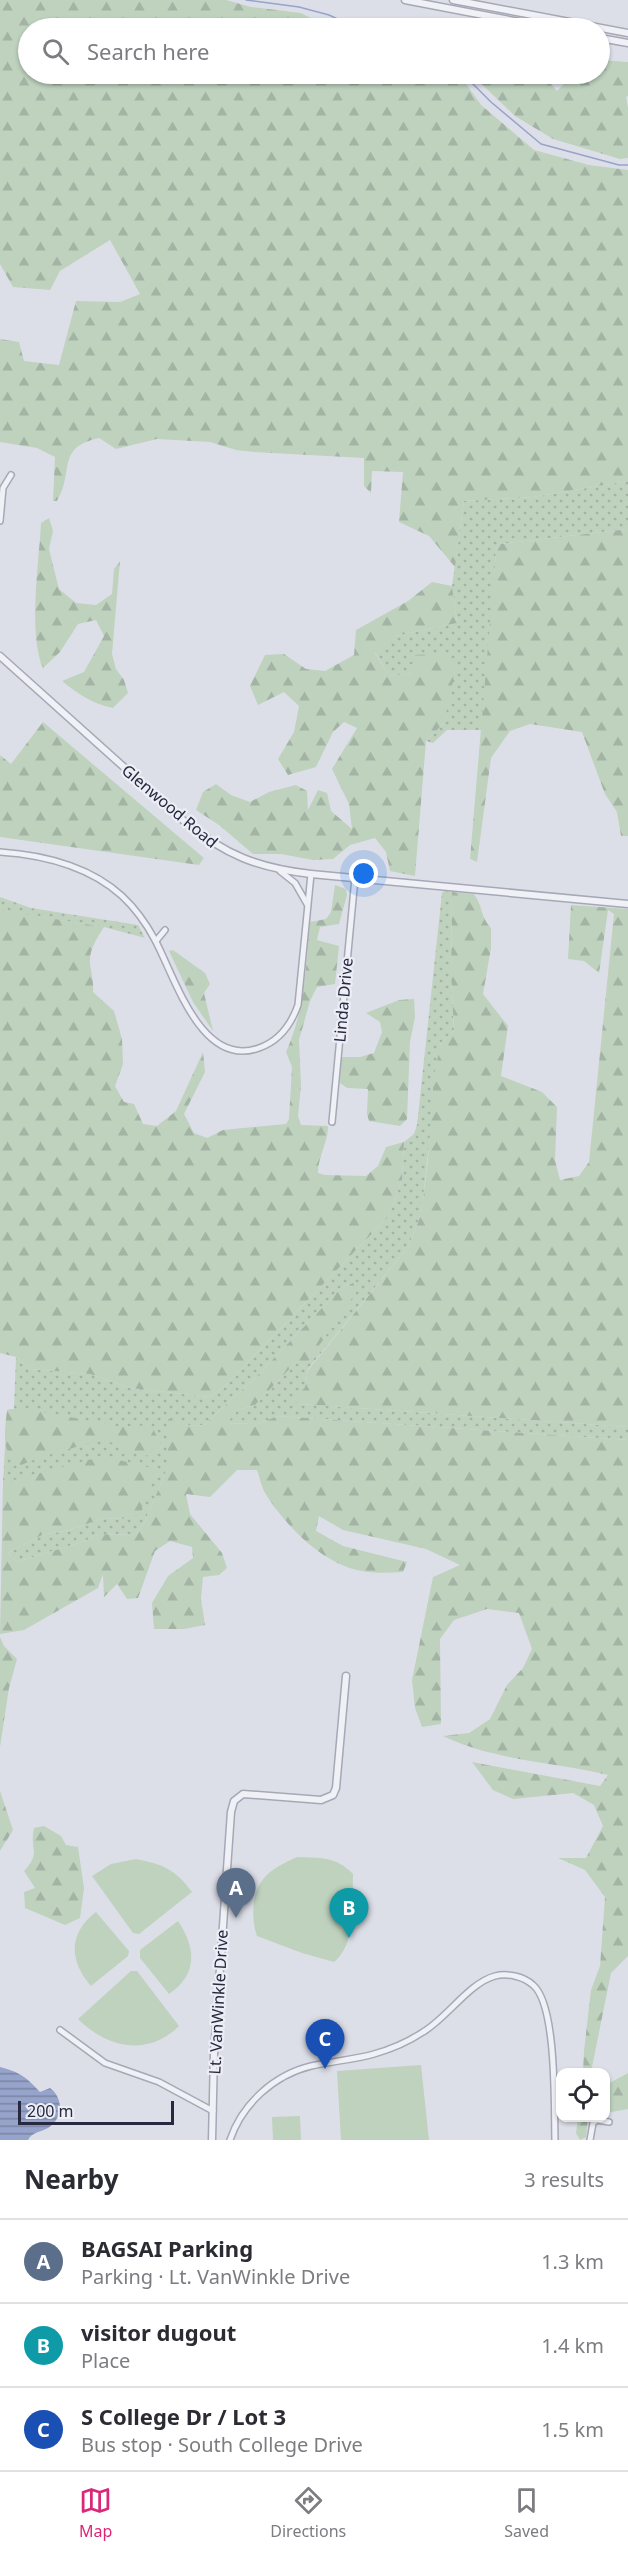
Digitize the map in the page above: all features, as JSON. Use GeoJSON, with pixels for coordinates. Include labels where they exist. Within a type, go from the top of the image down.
{"type":"FeatureCollection","features":[{"type":"Feature","properties":{"kind":"street"},"geometry":{"type":"LineString","coordinates":[[405,0],[500,18]]}},
{"type":"Feature","properties":{"kind":"street"},"geometry":{"type":"LineString","coordinates":[[453,0],[548,18]]}},
{"type":"Feature","properties":{"kind":"street"},"geometry":{"type":"LineString","coordinates":[[610,30],[628,33]]}},
{"type":"Feature","properties":{"kind":"street"},"geometry":{"type":"LineString","coordinates":[[610,40],[628,43]]}},
{"type":"Feature","properties":{"kind":"street"},"geometry":{"type":"LineString","coordinates":[[0,521],[3,488],[11,475]]}},
{"type":"Feature","properties":{"kind":"street","name":"Glenwood Road"},"geometry":{"type":"LineString","coordinates":[[0,656],[205,838],[243,859],[280,871],[628,904]]}},
{"type":"Feature","properties":{"kind":"street"},"geometry":{"type":"LineString","coordinates":[[0,852],[53,860],[90,874],[122,896],[156,941],[193,1018],[204,1032],[225,1047],[246,1050],[256,1049],[279,1036],[294,1017],[298,1005],[311,874]]}},
{"type":"Feature","properties":{"kind":"street"},"geometry":{"type":"LineString","coordinates":[[280,871],[295,884],[308,904]]}},
{"type":"Feature","properties":{"kind":"street","name":"Linda Drive"},"geometry":{"type":"LineString","coordinates":[[332,1122],[355,878]]}},
{"type":"Feature","properties":{"kind":"street"},"geometry":{"type":"LineString","coordinates":[[156,941],[165,930]]}},
{"type":"Feature","properties":{"kind":"street","name":"Lt. VanWinkle Drive"},"geometry":{"type":"LineString","coordinates":[[212,2140],[217,1989],[231,1812],[234,1801],[243,1794],[321,1800],[333,1795],[336,1788],[346,1676]]}},
{"type":"Feature","properties":{"kind":"street"},"geometry":{"type":"LineString","coordinates":[[230,2140],[245,2111],[259,2094],[287,2075],[310,2066],[373,2055],[398,2047],[425,2031],[488,1979],[505,1975],[525,1979],[533,1984],[547,2007],[555,2140]]}},
{"type":"Feature","properties":{"kind":"street"},"geometry":{"type":"LineString","coordinates":[[60,2030],[105,2063],[159,2082],[213,2111]]}},
{"type":"Feature","properties":{"kind":"street"},"geometry":{"type":"LineString","coordinates":[[590,2140],[594,2122]]}},
{"type":"Feature","properties":{"kind":"green space"},"geometry":{"type":"Polygon","coordinates":[[[0,0],[226,0],[251,7],[301,13],[310,18],[18,18],[18,84],[466,84],[481,105],[534,150],[589,165],[628,170],[628,481],[533,497],[464,501],[455,567],[429,536],[399,522],[403,472],[372,471],[371,493],[364,486],[364,458],[254,452],[236,450],[210,442],[157,439],[116,449],[99,438],[85,442],[71,454],[62,490],[57,501],[53,501],[55,457],[37,448],[0,442],[0,339],[19,342],[24,361],[59,365],[76,301],[120,302],[140,294],[110,240],[60,271],[50,290],[13,287],[0,264],[0,0]]]}},
{"type":"Feature","properties":{"kind":"green space"},"geometry":{"type":"Polygon","coordinates":[[[610,61],[628,62],[628,96],[626,97],[628,158],[620,159],[553,139],[515,116],[481,84],[551,84],[557,91],[564,84],[610,84],[610,61]]]}},
{"type":"Feature","properties":{"kind":"green space"},"geometry":{"type":"Polygon","coordinates":[[[628,481],[628,529],[499,544],[496,552],[483,730],[447,730],[433,743],[426,741],[444,723],[414,656],[414,673],[389,676],[375,652],[395,636],[457,623],[452,586],[464,501],[533,497],[628,481]]]}},
{"type":"Feature","properties":{"kind":"green space"},"geometry":{"type":"Polygon","coordinates":[[[49,518],[53,531],[49,549],[59,589],[76,603],[96,605],[112,594],[114,569],[120,561],[112,654],[116,669],[124,680],[128,693],[113,708],[86,698],[62,681],[84,672],[104,636],[96,620],[78,624],[60,652],[43,668],[36,636],[35,617],[41,523],[49,518]]]}},
{"type":"Feature","properties":{"kind":"green space"},"geometry":{"type":"Polygon","coordinates":[[[628,529],[628,836],[621,836],[617,812],[605,794],[582,732],[530,724],[510,731],[491,758],[477,862],[470,859],[496,551],[499,544],[628,529]]]}},
{"type":"Feature","properties":{"kind":"green space"},"geometry":{"type":"Polygon","coordinates":[[[432,582],[452,586],[457,623],[395,636],[375,653],[389,676],[414,673],[414,655],[440,654],[457,662],[444,723],[426,741],[415,876],[390,871],[386,852],[375,838],[350,845],[333,859],[313,860],[281,854],[253,854],[219,825],[196,810],[203,792],[216,784],[231,795],[250,802],[269,792],[296,785],[307,791],[308,810],[318,790],[327,793],[331,811],[352,829],[349,804],[332,769],[357,728],[344,722],[333,732],[316,767],[288,775],[278,759],[294,732],[299,706],[284,692],[258,705],[250,686],[265,655],[284,654],[306,669],[325,671],[354,655],[356,630],[408,601],[432,582]]]}},
{"type":"Feature","properties":{"kind":"green space"},"geometry":{"type":"Polygon","coordinates":[[[43,722],[204,858],[199,865],[0,837],[0,755],[11,764],[43,722]]]}},
{"type":"Feature","properties":{"kind":"green space"},"geometry":{"type":"Polygon","coordinates":[[[335,885],[346,889],[347,895],[339,924],[320,927],[317,940],[339,946],[335,984],[317,987],[310,1001],[299,1040],[301,1085],[298,1116],[301,1125],[328,1126],[318,1173],[325,1175],[366,1176],[378,1166],[386,1147],[404,1142],[402,1180],[388,1217],[224,1387],[209,1397],[130,1388],[90,1374],[30,1369],[16,1357],[0,1353],[0,910],[104,927],[92,949],[90,963],[93,992],[114,1011],[122,1039],[123,1064],[115,1086],[124,1102],[134,1104],[143,1124],[157,1126],[176,1111],[203,1052],[205,1072],[184,1114],[194,1133],[207,1138],[223,1130],[286,1124],[289,1119],[292,1067],[286,1052],[301,1004],[310,922],[326,919],[331,912],[335,885]]]}},
{"type":"Feature","properties":{"kind":"green space"},"geometry":{"type":"Polygon","coordinates":[[[444,891],[452,892],[451,975],[454,1030],[441,1043],[421,1215],[408,1247],[308,1369],[305,1387],[295,1400],[301,1404],[628,1427],[628,1440],[278,1416],[257,1424],[226,1423],[238,1410],[255,1405],[296,1362],[304,1367],[352,1283],[342,1287],[255,1378],[204,1425],[193,1426],[168,1420],[168,1467],[144,1523],[136,1535],[99,1534],[85,1541],[17,1562],[8,1553],[42,1535],[70,1530],[104,1518],[129,1519],[3,1483],[7,1410],[14,1409],[16,1357],[30,1369],[90,1374],[130,1388],[209,1397],[224,1387],[388,1217],[402,1180],[404,1142],[414,1134],[417,1125],[444,891]]]}},
{"type":"Feature","properties":{"kind":"green space"},"geometry":{"type":"Polygon","coordinates":[[[452,892],[474,894],[491,928],[491,948],[483,994],[508,1026],[501,1076],[542,1092],[557,1107],[555,1160],[560,1180],[579,1176],[589,1162],[614,914],[608,910],[599,973],[584,961],[568,959],[571,905],[628,909],[628,1427],[300,1404],[294,1400],[305,1387],[308,1370],[408,1247],[421,1215],[434,1075],[441,1043],[454,1030],[451,975],[452,892]]]}},
{"type":"Feature","properties":{"kind":"green space"},"geometry":{"type":"Polygon","coordinates":[[[0,897],[31,908],[138,925],[145,938],[104,927],[3,911],[0,910],[0,897]]]}},
{"type":"Feature","properties":{"kind":"green space"},"geometry":{"type":"Polygon","coordinates":[[[173,950],[205,973],[210,984],[204,993],[213,1031],[193,1002],[169,951],[173,950]]]}},
{"type":"Feature","properties":{"kind":"green space"},"geometry":{"type":"Polygon","coordinates":[[[414,999],[415,1017],[410,1042],[407,1119],[400,1126],[369,1121],[368,1089],[347,1088],[340,1083],[341,1057],[360,1057],[374,1053],[382,1032],[380,1022],[366,1013],[399,1000],[414,999]]]}},
{"type":"Feature","properties":{"kind":"green space"},"geometry":{"type":"Polygon","coordinates":[[[353,1283],[357,1291],[304,1367],[296,1362],[255,1405],[238,1410],[227,1423],[257,1424],[278,1416],[628,1440],[628,1956],[611,1973],[592,2068],[583,2068],[584,2051],[591,1990],[600,1966],[605,1897],[585,1870],[558,1858],[586,1858],[603,1826],[594,1805],[573,1793],[513,1799],[493,1790],[472,1762],[600,1786],[608,1775],[504,1756],[443,1736],[469,1733],[490,1719],[507,1685],[523,1668],[532,1649],[519,1613],[487,1609],[454,1620],[440,1639],[441,1724],[422,1727],[415,1708],[412,1680],[433,1577],[460,1565],[426,1549],[343,1530],[319,1516],[316,1531],[343,1546],[407,1562],[403,1572],[382,1573],[354,1569],[335,1562],[311,1546],[290,1526],[265,1493],[257,1470],[237,1470],[210,1497],[186,1494],[190,1514],[222,1553],[227,1568],[219,1575],[203,1577],[201,1599],[205,1625],[184,1629],[154,1629],[152,1603],[168,1576],[193,1558],[192,1547],[170,1541],[155,1551],[138,1598],[127,1599],[117,1584],[104,1597],[103,1574],[98,1588],[24,1630],[0,1634],[3,1483],[103,1456],[151,1468],[157,1473],[139,1514],[129,1519],[104,1518],[70,1530],[42,1535],[8,1553],[17,1562],[85,1541],[99,1534],[136,1535],[144,1523],[168,1467],[168,1419],[193,1426],[204,1425],[255,1378],[342,1287],[353,1283]]]}},
{"type":"Feature","properties":{"kind":"green space"},"geometry":{"type":"Polygon","coordinates":[[[7,1410],[44,1412],[120,1427],[151,1425],[161,1444],[149,1456],[127,1450],[108,1441],[97,1441],[21,1465],[14,1461],[5,1442],[7,1410]]]}},
{"type":"Feature","properties":{"kind":"green space"},"geometry":{"type":"Polygon","coordinates":[[[0,1637],[4,1646],[17,1659],[9,1688],[0,1747],[0,1637]]]}},
{"type":"Feature","properties":{"kind":"green space"},"geometry":{"type":"Polygon","coordinates":[[[0,1791],[13,1830],[0,1851],[0,1791]]]}},
{"type":"Feature","properties":{"kind":"green space"},"geometry":{"type":"Polygon","coordinates":[[[44,1826],[61,1836],[66,1845],[78,1847],[84,1888],[80,1918],[65,1925],[25,1908],[24,1892],[35,1888],[24,1871],[34,1855],[34,1828],[44,1826]]]}},
{"type":"Feature","properties":{"kind":"green space"},"geometry":{"type":"Polygon","coordinates":[[[297,1857],[334,1861],[353,1874],[350,1933],[347,1944],[334,1962],[257,1936],[254,1905],[260,1883],[272,1871],[297,1857]]]}},
{"type":"Feature","properties":{"kind":"green space"},"geometry":{"type":"Polygon","coordinates":[[[136,1859],[153,1863],[174,1873],[192,1892],[139,1934],[133,1933],[92,1876],[111,1864],[136,1859]]]}},
{"type":"Feature","properties":{"kind":"green space"},"geometry":{"type":"Polygon","coordinates":[[[96,1912],[129,1951],[128,1956],[91,1986],[79,1967],[75,1948],[80,1929],[96,1912]]]}},
{"type":"Feature","properties":{"kind":"green space"},"geometry":{"type":"Polygon","coordinates":[[[178,1921],[188,1941],[191,1960],[185,1978],[169,1994],[140,1958],[140,1950],[178,1921]]]}},
{"type":"Feature","properties":{"kind":"green space"},"geometry":{"type":"Polygon","coordinates":[[[131,1971],[137,1971],[179,2026],[167,2036],[141,2045],[128,2045],[102,2037],[78,2019],[131,1971]]]}},
{"type":"Feature","properties":{"kind":"green space"},"geometry":{"type":"Polygon","coordinates":[[[421,2065],[429,2140],[341,2140],[337,2071],[421,2065]]]}},
{"type":"Feature","properties":{"kind":"green space"},"geometry":{"type":"Polygon","coordinates":[[[628,2073],[628,2109],[610,2112],[610,2083],[628,2073]]]}},
{"type":"Feature","properties":{"kind":"green space"},"geometry":{"type":"Polygon","coordinates":[[[300,2116],[301,2140],[273,2140],[272,2117],[300,2116]]]}},
{"type":"Feature","properties":{"kind":"green space"},"geometry":{"type":"Polygon","coordinates":[[[577,2122],[588,2122],[586,2137],[580,2140],[576,2133],[577,2122]]]}},
{"type":"Feature","properties":{"kind":"water"},"geometry":{"type":"Polygon","coordinates":[[[0,2067],[22,2076],[40,2092],[50,2088],[58,2097],[60,2108],[57,2119],[48,2128],[34,2134],[28,2140],[0,2140],[0,2067]]]}},
{"type":"Feature","properties":{"kind":"waterway"},"geometry":{"type":"LineString","coordinates":[[246,0],[299,7],[335,18]]}},
{"type":"Feature","properties":{"kind":"waterway"},"geometry":{"type":"LineString","coordinates":[[473,84],[541,144],[619,165],[628,165]]}},
{"type":"Feature","properties":{"kind":"place","name":"BAGSAI Parking"},"geometry":{"type":"Point","coordinates":[236,1918]}},
{"type":"Feature","properties":{"kind":"place","name":"visitor dugout"},"geometry":{"type":"Point","coordinates":[349,1938]}},
{"type":"Feature","properties":{"kind":"place","name":"S College Dr / Lot 3"},"geometry":{"type":"Point","coordinates":[325,2069]}}]}
